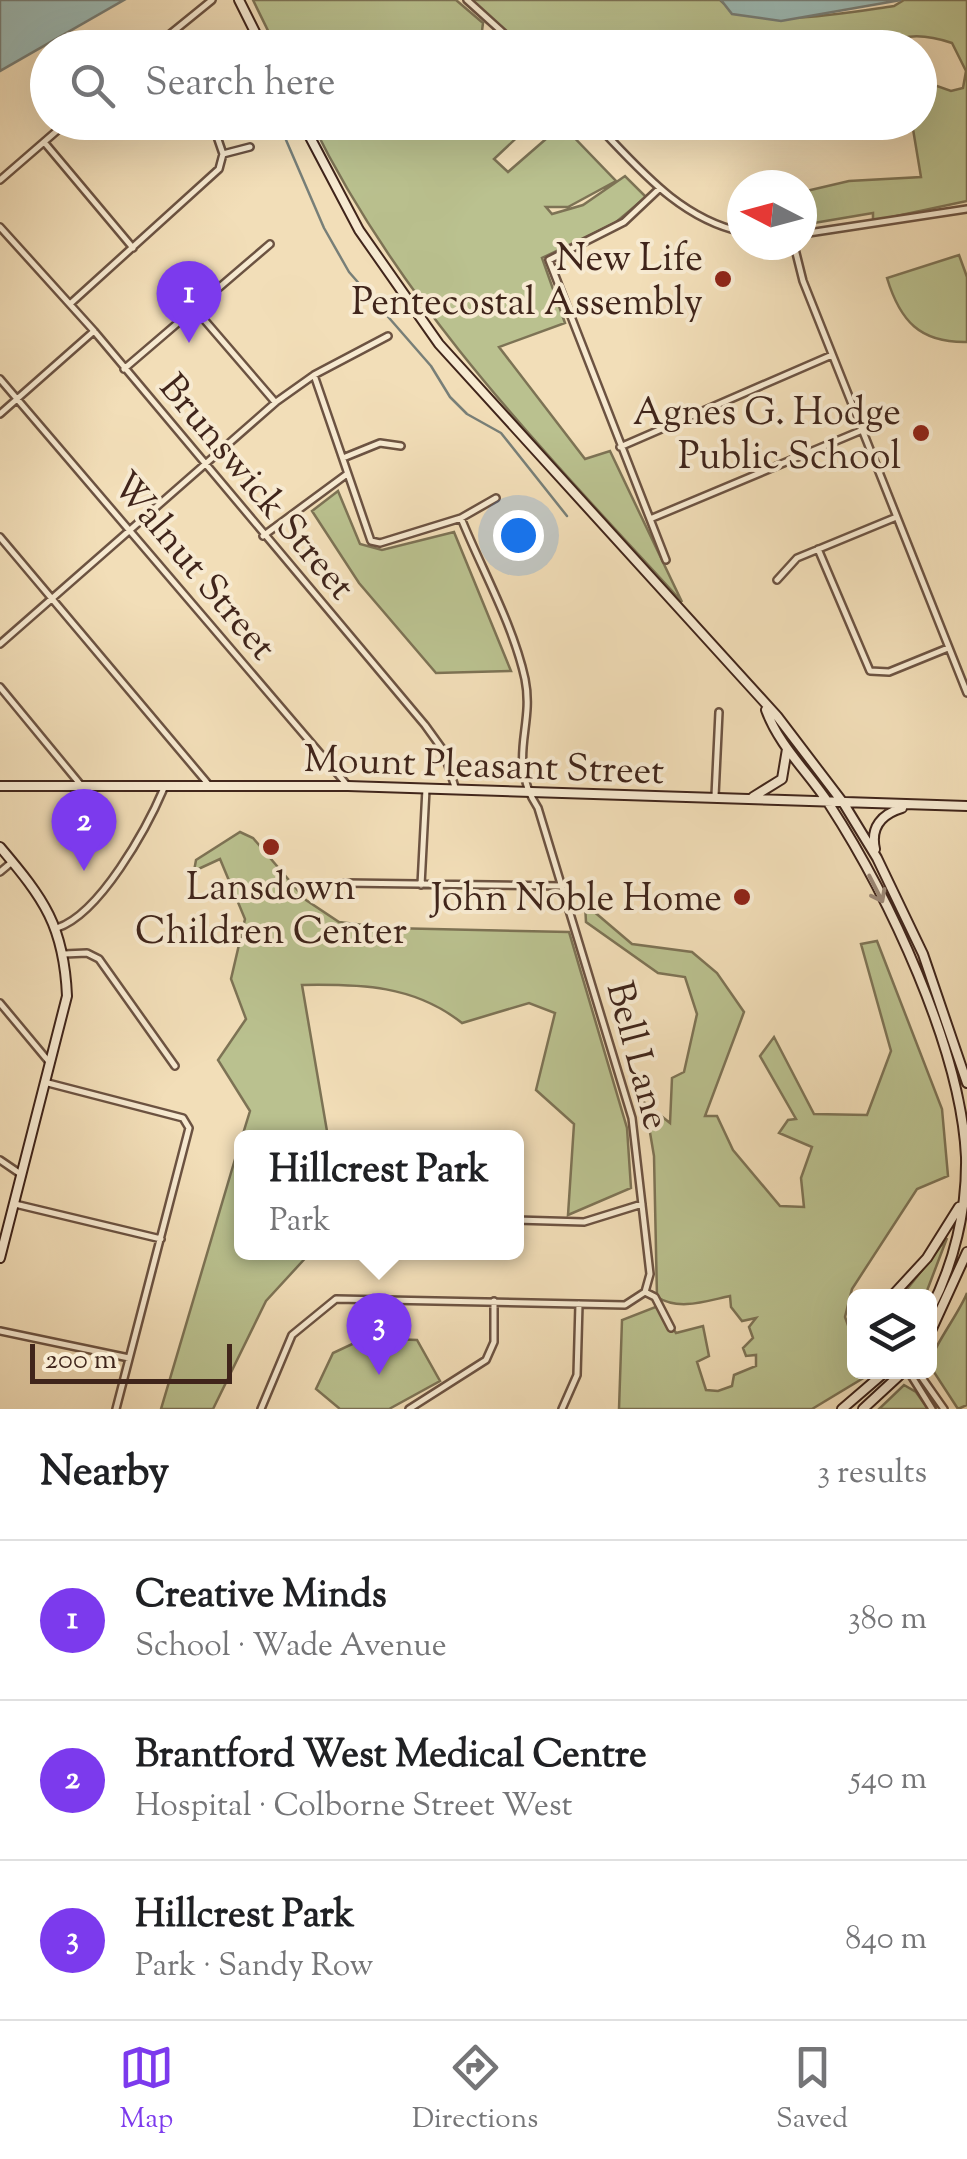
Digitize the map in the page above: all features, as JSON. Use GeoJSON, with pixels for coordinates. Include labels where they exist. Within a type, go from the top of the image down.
{"type":"FeatureCollection","features":[{"type":"Feature","properties":{"kind":"main road"},"geometry":{"type":"LineString","coordinates":[[239,0],[254,30]]}},
{"type":"Feature","properties":{"kind":"main road"},"geometry":{"type":"LineString","coordinates":[[312,140],[359,230],[439,344],[764,706],[844,804],[878,858],[937,990],[967,1083]]}},
{"type":"Feature","properties":{"kind":"main road"},"geometry":{"type":"LineString","coordinates":[[764,706],[788,748],[829,804],[891,919],[928,1006],[962,1125],[963,1199],[948,1269],[937,1294]]}},
{"type":"Feature","properties":{"kind":"main road"},"geometry":{"type":"LineString","coordinates":[[744,800],[765,794],[782,780],[788,748]]}},
{"type":"Feature","properties":{"kind":"main road","name":"Mount Pleasant Street"},"geometry":{"type":"LineString","coordinates":[[0,786],[348,786],[967,806]]}},
{"type":"Feature","properties":{"kind":"main road"},"geometry":{"type":"LineString","coordinates":[[878,858],[875,828],[888,814],[909,806]]}},
{"type":"Feature","properties":{"kind":"main road"},"geometry":{"type":"LineString","coordinates":[[0,847],[35,887],[57,928],[64,954],[65,1015],[0,1258]]}},
{"type":"Feature","properties":{"kind":"main road"},"geometry":{"type":"LineString","coordinates":[[898,1289],[927,1258],[963,1199]]}},
{"type":"Feature","properties":{"kind":"main road"},"geometry":{"type":"LineString","coordinates":[[937,1318],[967,1252]]}},
{"type":"Feature","properties":{"kind":"main road"},"geometry":{"type":"LineString","coordinates":[[842,1409],[877,1379]]}},
{"type":"Feature","properties":{"kind":"main road"},"geometry":{"type":"LineString","coordinates":[[863,1409],[898,1379]]}},
{"type":"Feature","properties":{"kind":"street"},"geometry":{"type":"LineString","coordinates":[[175,30],[212,0]]}},
{"type":"Feature","properties":{"kind":"street"},"geometry":{"type":"LineString","coordinates":[[467,0],[500,30]]}},
{"type":"Feature","properties":{"kind":"street"},"geometry":{"type":"LineString","coordinates":[[70,304],[219,169],[223,154],[218,140]]}},
{"type":"Feature","properties":{"kind":"street"},"geometry":{"type":"LineString","coordinates":[[612,140],[660,188],[699,217],[727,227]]}},
{"type":"Feature","properties":{"kind":"street"},"geometry":{"type":"LineString","coordinates":[[0,180],[44,142],[134,248]]}},
{"type":"Feature","properties":{"kind":"street"},"geometry":{"type":"LineString","coordinates":[[223,154],[250,148]]}},
{"type":"Feature","properties":{"kind":"street"},"geometry":{"type":"LineString","coordinates":[[660,188],[624,222],[549,260],[619,448],[666,560]]}},
{"type":"Feature","properties":{"kind":"street"},"geometry":{"type":"LineString","coordinates":[[817,232],[967,209]]}},
{"type":"Feature","properties":{"kind":"street","name":"Brunswick Street"},"geometry":{"type":"LineString","coordinates":[[0,228],[94,332],[424,725],[443,750],[456,790]]}},
{"type":"Feature","properties":{"kind":"street"},"geometry":{"type":"LineString","coordinates":[[124,368],[270,244]]}},
{"type":"Feature","properties":{"kind":"street"},"geometry":{"type":"LineString","coordinates":[[798,260],[894,518],[967,694]]}},
{"type":"Feature","properties":{"kind":"street"},"geometry":{"type":"LineString","coordinates":[[195,310],[276,402]]}},
{"type":"Feature","properties":{"kind":"street"},"geometry":{"type":"LineString","coordinates":[[0,414],[94,332]]}},
{"type":"Feature","properties":{"kind":"street"},"geometry":{"type":"LineString","coordinates":[[0,644],[276,402],[314,375],[388,336]]}},
{"type":"Feature","properties":{"kind":"street"},"geometry":{"type":"LineString","coordinates":[[619,448],[832,354]]}},
{"type":"Feature","properties":{"kind":"street"},"geometry":{"type":"LineString","coordinates":[[314,375],[368,537],[380,543],[461,518],[496,498]]}},
{"type":"Feature","properties":{"kind":"street","name":"Walnut Street"},"geometry":{"type":"LineString","coordinates":[[0,378],[348,786]]}},
{"type":"Feature","properties":{"kind":"street"},"geometry":{"type":"LineString","coordinates":[[650,519],[860,430]]}},
{"type":"Feature","properties":{"kind":"street"},"geometry":{"type":"LineString","coordinates":[[343,458],[380,443],[402,446]]}},
{"type":"Feature","properties":{"kind":"street"},"geometry":{"type":"LineString","coordinates":[[263,536],[347,474]]}},
{"type":"Feature","properties":{"kind":"street","name":"Bell Lane"},"geometry":{"type":"LineString","coordinates":[[461,518],[526,683],[522,782],[538,808],[632,1118],[650,1274],[645,1292]]}},
{"type":"Feature","properties":{"kind":"street"},"geometry":{"type":"LineString","coordinates":[[777,580],[791,562],[894,518]]}},
{"type":"Feature","properties":{"kind":"street"},"geometry":{"type":"LineString","coordinates":[[0,537],[209,785]]}},
{"type":"Feature","properties":{"kind":"street"},"geometry":{"type":"LineString","coordinates":[[818,548],[870,671],[889,672],[948,648]]}},
{"type":"Feature","properties":{"kind":"street"},"geometry":{"type":"LineString","coordinates":[[0,687],[80,784]]}},
{"type":"Feature","properties":{"kind":"street"},"geometry":{"type":"LineString","coordinates":[[716,799],[719,712]]}},
{"type":"Feature","properties":{"kind":"street"},"geometry":{"type":"LineString","coordinates":[[57,928],[76,920],[130,853],[165,785]]}},
{"type":"Feature","properties":{"kind":"street"},"geometry":{"type":"LineString","coordinates":[[420,885],[426,789]]}},
{"type":"Feature","properties":{"kind":"street"},"geometry":{"type":"LineString","coordinates":[[0,872],[12,862]]}},
{"type":"Feature","properties":{"kind":"street"},"geometry":{"type":"LineString","coordinates":[[346,883],[563,886]]}},
{"type":"Feature","properties":{"kind":"street"},"geometry":{"type":"LineString","coordinates":[[64,954],[86,953],[99,959],[176,1066]]}},
{"type":"Feature","properties":{"kind":"street"},"geometry":{"type":"LineString","coordinates":[[0,1003],[52,1065]]}},
{"type":"Feature","properties":{"kind":"street"},"geometry":{"type":"LineString","coordinates":[[48,1082],[183,1118],[190,1128],[116,1409]]}},
{"type":"Feature","properties":{"kind":"street"},"geometry":{"type":"LineString","coordinates":[[0,1160],[22,1175]]}},
{"type":"Feature","properties":{"kind":"street"},"geometry":{"type":"LineString","coordinates":[[15,1204],[160,1239]]}},
{"type":"Feature","properties":{"kind":"street"},"geometry":{"type":"LineString","coordinates":[[524,1220],[584,1222],[642,1204]]}},
{"type":"Feature","properties":{"kind":"street"},"geometry":{"type":"LineString","coordinates":[[261,1409],[292,1335],[336,1299],[625,1305],[645,1292],[653,1294],[671,1328]]}},
{"type":"Feature","properties":{"kind":"street"},"geometry":{"type":"LineString","coordinates":[[409,1409],[486,1360],[494,1342],[494,1301]]}},
{"type":"Feature","properties":{"kind":"street"},"geometry":{"type":"LineString","coordinates":[[562,1409],[577,1374],[578,1304]]}},
{"type":"Feature","properties":{"kind":"street"},"geometry":{"type":"LineString","coordinates":[[0,1331],[129,1358]]}},
{"type":"Feature","properties":{"kind":"street"},"geometry":{"type":"LineString","coordinates":[[911,1379],[932,1409]]}},
{"type":"Feature","properties":{"kind":"street"},"geometry":{"type":"LineString","coordinates":[[923,1379],[944,1409]]}},
{"type":"Feature","properties":{"kind":"green space"},"geometry":{"type":"Polygon","coordinates":[[[253,0],[456,0],[483,23],[482,30],[268,30],[253,0]]]}},
{"type":"Feature","properties":{"kind":"green space"},"geometry":{"type":"Polygon","coordinates":[[[464,0],[720,0],[735,10],[778,18],[853,12],[894,6],[904,0],[967,0],[967,201],[873,221],[873,213],[817,222],[817,188],[849,181],[921,177],[915,140],[937,140],[937,86],[951,91],[963,88],[966,71],[952,43],[937,39],[937,30],[499,30],[464,0]]]}},
{"type":"Feature","properties":{"kind":"green space"},"geometry":{"type":"Polygon","coordinates":[[[321,140],[514,140],[494,159],[508,172],[545,140],[576,140],[616,181],[568,207],[546,207],[552,214],[583,205],[625,176],[646,197],[615,223],[542,258],[565,323],[499,347],[585,459],[610,451],[682,602],[479,375],[432,316],[348,190],[321,140]]]}},
{"type":"Feature","properties":{"kind":"green space"},"geometry":{"type":"Polygon","coordinates":[[[959,255],[967,277],[967,342],[936,338],[914,326],[898,306],[887,278],[959,255]]]}},
{"type":"Feature","properties":{"kind":"green space"},"geometry":{"type":"Polygon","coordinates":[[[338,491],[360,544],[382,550],[454,532],[511,671],[436,673],[359,583],[312,511],[338,491]]]}},
{"type":"Feature","properties":{"kind":"green space"},"geometry":{"type":"Polygon","coordinates":[[[240,832],[253,838],[306,900],[339,922],[389,928],[569,932],[627,1128],[631,1188],[568,1215],[574,1124],[536,1090],[555,1013],[529,1003],[462,1023],[425,1001],[386,989],[302,985],[327,1130],[244,1130],[250,1111],[218,1060],[246,1019],[231,979],[245,919],[220,859],[194,871],[196,860],[240,832]]]}},
{"type":"Feature","properties":{"kind":"green space"},"geometry":{"type":"Polygon","coordinates":[[[585,904],[632,944],[692,952],[717,973],[744,1012],[705,1116],[717,1116],[733,1150],[780,1206],[804,1207],[801,1178],[812,1147],[779,1133],[788,1120],[796,1119],[760,1056],[774,1037],[814,1114],[867,1115],[891,1051],[861,944],[877,941],[942,1109],[948,1176],[917,1189],[852,1289],[847,1289],[847,1379],[862,1379],[812,1409],[619,1409],[622,1320],[658,1306],[676,1333],[703,1326],[709,1356],[697,1362],[706,1390],[718,1391],[732,1386],[734,1375],[756,1366],[756,1355],[746,1356],[743,1348],[753,1338],[749,1327],[756,1318],[742,1321],[731,1307],[730,1296],[683,1304],[657,1297],[654,1156],[645,1103],[670,1123],[672,1078],[684,1072],[697,1014],[685,977],[658,973],[586,922],[585,904]]]}},
{"type":"Feature","properties":{"kind":"green space"},"geometry":{"type":"Polygon","coordinates":[[[234,1163],[234,1260],[304,1260],[266,1301],[213,1409],[161,1409],[234,1163]]]}},
{"type":"Feature","properties":{"kind":"green space"},"geometry":{"type":"Polygon","coordinates":[[[947,1238],[928,1289],[908,1288],[947,1238]]]}},
{"type":"Feature","properties":{"kind":"green space"},"geometry":{"type":"Polygon","coordinates":[[[967,1293],[967,1405],[958,1409],[937,1377],[937,1348],[967,1293]]]}},
{"type":"Feature","properties":{"kind":"green space"},"geometry":{"type":"Polygon","coordinates":[[[365,1338],[417,1340],[440,1381],[389,1409],[340,1409],[316,1389],[333,1353],[365,1338]]]}},
{"type":"Feature","properties":{"kind":"green space"},"geometry":{"type":"Polygon","coordinates":[[[904,1385],[916,1392],[928,1409],[879,1409],[904,1385]]]}},
{"type":"Feature","properties":{"kind":"water"},"geometry":{"type":"Polygon","coordinates":[[[0,0],[124,0],[72,30],[30,30],[30,54],[0,71],[0,0]]]}},
{"type":"Feature","properties":{"kind":"water"},"geometry":{"type":"Polygon","coordinates":[[[721,0],[901,0],[781,21],[732,14],[721,0]]]}},
{"type":"Feature","properties":{"kind":"waterway"},"geometry":{"type":"LineString","coordinates":[[286,140],[324,228],[349,272],[431,366],[450,397],[467,414],[501,433],[567,516]]}},
{"type":"Feature","properties":{"kind":"place","name":"New Life Pentecostal Assembly"},"geometry":{"type":"Point","coordinates":[723,279]}},
{"type":"Feature","properties":{"kind":"place","name":"Creative Minds"},"geometry":{"type":"Point","coordinates":[189,343]}},
{"type":"Feature","properties":{"kind":"place","name":"Agnes G. Hodge Public School"},"geometry":{"type":"Point","coordinates":[921,433]}},
{"type":"Feature","properties":{"kind":"place","name":"Lansdown Children Center"},"geometry":{"type":"Point","coordinates":[271,847]}},
{"type":"Feature","properties":{"kind":"place","name":"Brantford West Medical Centre"},"geometry":{"type":"Point","coordinates":[84,871]}},
{"type":"Feature","properties":{"kind":"place","name":"John Noble Home"},"geometry":{"type":"Point","coordinates":[742,897]}},
{"type":"Feature","properties":{"kind":"place","name":"Hillcrest Park"},"geometry":{"type":"Point","coordinates":[379,1375]}}]}
